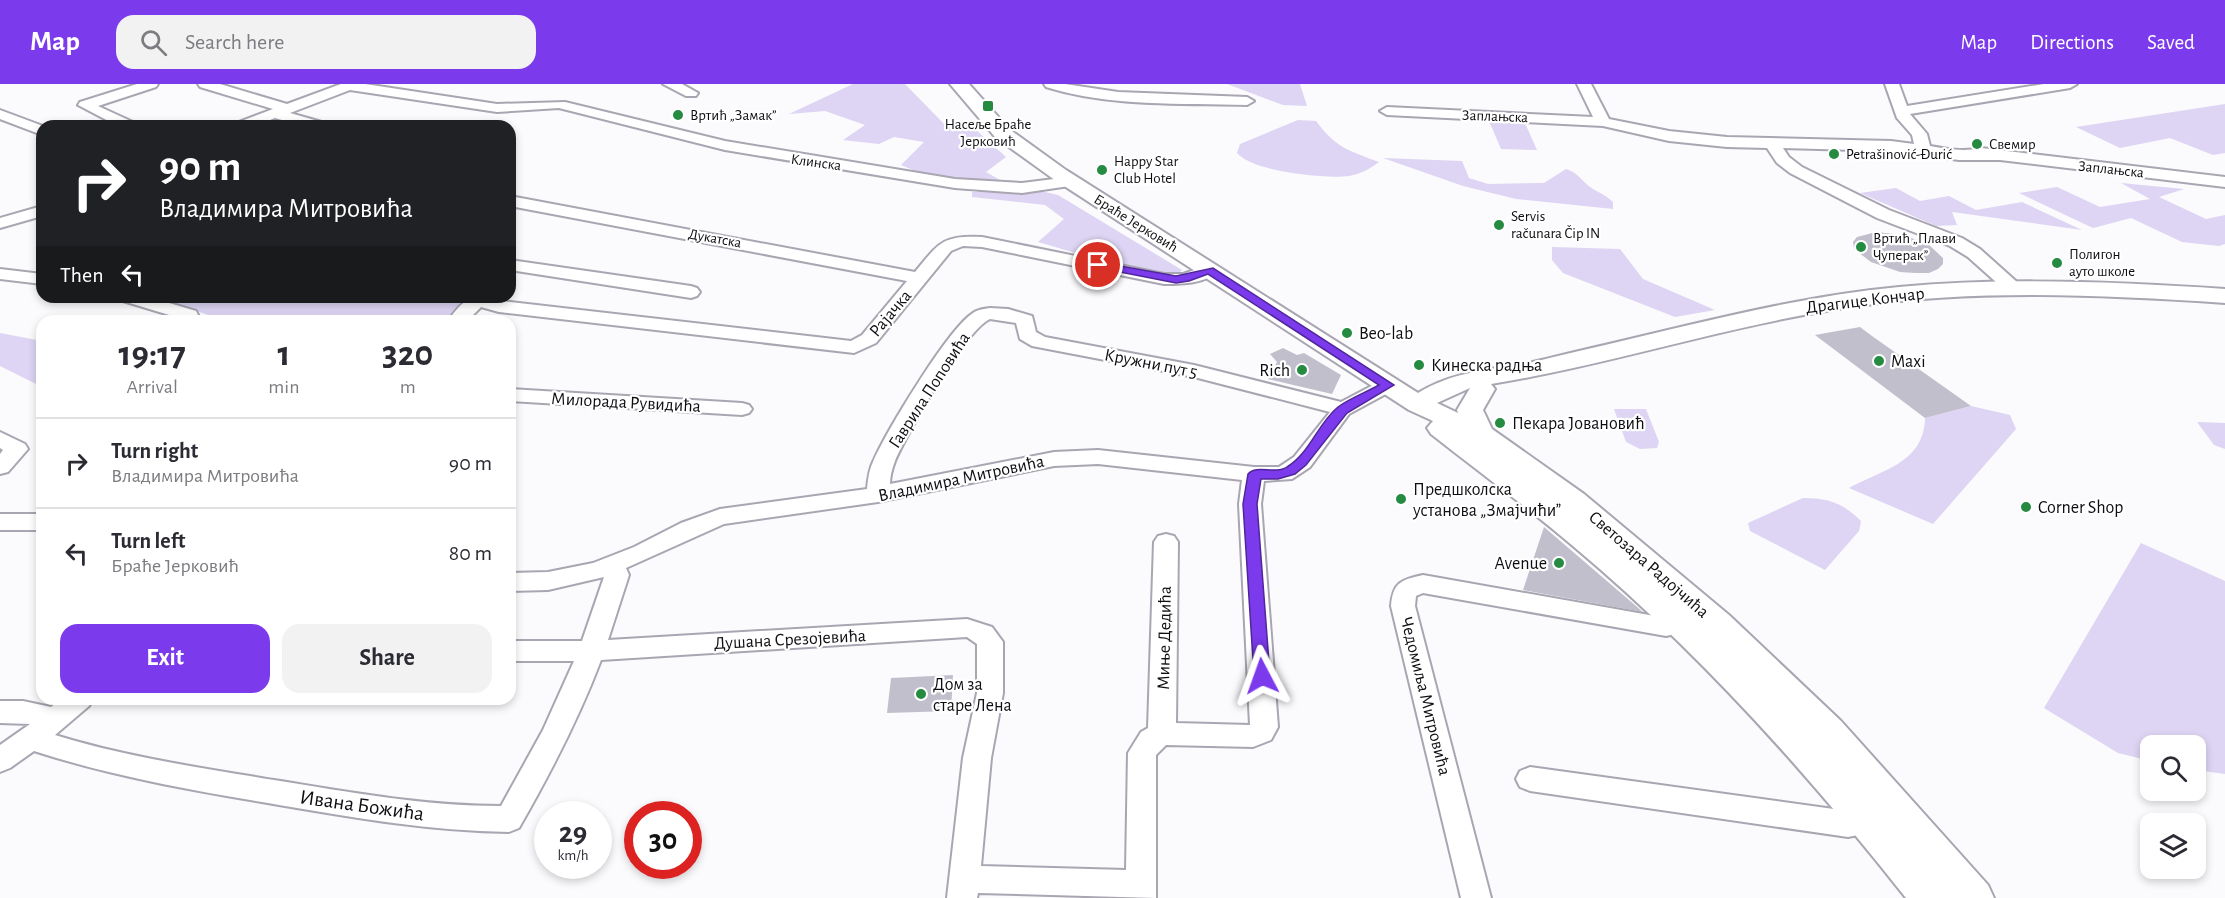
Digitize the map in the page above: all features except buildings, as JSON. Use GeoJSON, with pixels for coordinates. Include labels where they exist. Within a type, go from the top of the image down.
{"type":"FeatureCollection","features":[{"type":"Feature","properties":{"kind":"main road","name":"Браће Јерковић"},"geometry":{"type":"LineString","coordinates":[[958,84],[1002,132],[1070,182],[1418,404]]}},
{"type":"Feature","properties":{"kind":"main road","name":"Драгице Кончар"},"geometry":{"type":"LineString","coordinates":[[1418,404],[1447,401],[1474,384],[1512,373],[1815,305],[1903,294],[2012,287],[2225,296]]}},
{"type":"Feature","properties":{"kind":"main road"},"geometry":{"type":"LineString","coordinates":[[1388,385],[1474,384],[1470,410],[1481,434]]}},
{"type":"Feature","properties":{"kind":"main road","name":"Светозара Радојчића"},"geometry":{"type":"LineString","coordinates":[[1418,404],[1481,434],[1606,526],[1718,623],[1829,731],[1974,898]]}},
{"type":"Feature","properties":{"kind":"main road","name":"Светозара Радојчића"},"geometry":{"type":"LineString","coordinates":[[1418,404],[1443,431],[1584,539],[1679,624],[1787,730],[1868,822],[1930,898]]}},
{"type":"Feature","properties":{"kind":"street"},"geometry":{"type":"LineString","coordinates":[[117,120],[85,105],[151,84]]}},
{"type":"Feature","properties":{"kind":"street"},"geometry":{"type":"LineString","coordinates":[[205,84],[304,120]]}},
{"type":"Feature","properties":{"kind":"street"},"geometry":{"type":"LineString","coordinates":[[670,84],[691,93]]}},
{"type":"Feature","properties":{"kind":"street"},"geometry":{"type":"LineString","coordinates":[[1051,84],[1073,91],[1118,96],[1247,101]]}},
{"type":"Feature","properties":{"kind":"street"},"geometry":{"type":"LineString","coordinates":[[1584,84],[1603,122]]}},
{"type":"Feature","properties":{"kind":"street"},"geometry":{"type":"LineString","coordinates":[[1892,84],[1904,114],[1900,133],[1910,147]]}},
{"type":"Feature","properties":{"kind":"street"},"geometry":{"type":"LineString","coordinates":[[1904,114],[2070,84]]}},
{"type":"Feature","properties":{"kind":"street"},"geometry":{"type":"LineString","coordinates":[[259,120],[352,85]]}},
{"type":"Feature","properties":{"kind":"street","name":"Клинска"},"geometry":{"type":"LineString","coordinates":[[352,85],[437,101],[497,108],[560,106],[712,143],[794,159],[885,171],[949,184],[1008,189],[1070,182]]}},
{"type":"Feature","properties":{"kind":"street","name":"Заплањска"},"geometry":{"type":"LineString","coordinates":[[1387,111],[1603,122],[1686,138],[1773,145],[1910,147],[2225,182]]}},
{"type":"Feature","properties":{"kind":"street"},"geometry":{"type":"LineString","coordinates":[[0,114],[36,129]]}},
{"type":"Feature","properties":{"kind":"street"},"geometry":{"type":"LineString","coordinates":[[1773,145],[1788,165],[1829,188],[1883,214],[1956,242],[1974,253],[2012,287]]}},
{"type":"Feature","properties":{"kind":"street","name":"Дукатска"},"geometry":{"type":"LineString","coordinates":[[516,202],[919,278]]}},
{"type":"Feature","properties":{"kind":"street"},"geometry":{"type":"LineString","coordinates":[[0,223],[36,213]]}},
{"type":"Feature","properties":{"kind":"street","name":"Рајачка"},"geometry":{"type":"LineString","coordinates":[[492,303],[499,306],[854,346],[869,339],[945,247],[961,241],[1015,247],[1164,279],[1185,279],[1209,270]]}},
{"type":"Feature","properties":{"kind":"street"},"geometry":{"type":"LineString","coordinates":[[516,266],[691,292]]}},
{"type":"Feature","properties":{"kind":"street"},"geometry":{"type":"LineString","coordinates":[[0,274],[36,278]]}},
{"type":"Feature","properties":{"kind":"street"},"geometry":{"type":"LineString","coordinates":[[150,303],[189,315]]}},
{"type":"Feature","properties":{"kind":"street"},"geometry":{"type":"LineString","coordinates":[[462,315],[474,303]]}},
{"type":"Feature","properties":{"kind":"street","name":"Кружни пут 5"},"geometry":{"type":"LineString","coordinates":[[974,320],[990,313],[1020,318],[1027,323],[1027,335],[1034,340],[1214,375],[1329,404],[1342,410]]}},
{"type":"Feature","properties":{"kind":"street","name":"Гаврила Поповића"},"geometry":{"type":"LineString","coordinates":[[878,495],[880,473],[888,453],[919,399],[974,320]]}},
{"type":"Feature","properties":{"kind":"street","name":"Владимира Митровића"},"geometry":{"type":"LineString","coordinates":[[516,582],[563,579],[613,566],[706,522],[720,518],[878,495],[1066,457],[1137,460],[1278,475],[1291,471],[1302,462],[1342,410],[1388,385]]}},
{"type":"Feature","properties":{"kind":"street","name":"Милорада Рувидића"},"geometry":{"type":"LineString","coordinates":[[516,395],[742,409]]}},
{"type":"Feature","properties":{"kind":"street"},"geometry":{"type":"LineString","coordinates":[[0,439],[17,449],[0,466]]}},
{"type":"Feature","properties":{"kind":"street"},"geometry":{"type":"LineString","coordinates":[[963,889],[1141,891],[1142,753],[1151,740],[1162,734],[1253,736],[1261,732],[1264,727],[1250,504],[1254,474]]}},
{"type":"Feature","properties":{"kind":"street"},"geometry":{"type":"LineString","coordinates":[[0,522],[36,522]]}},
{"type":"Feature","properties":{"kind":"street","name":"Миње Дедића"},"geometry":{"type":"LineString","coordinates":[[1162,734],[1166,542]]}},
{"type":"Feature","properties":{"kind":"street","name":"Ивана Божића"},"geometry":{"type":"LineString","coordinates":[[31,739],[114,762],[264,792],[393,811],[509,819],[546,757],[594,651],[617,575],[613,566]]}},
{"type":"Feature","properties":{"kind":"street","name":"Чедомиља Митровића"},"geometry":{"type":"LineString","coordinates":[[1476,898],[1403,606],[1404,592],[1414,585],[1423,584],[1666,627],[1679,624]]}},
{"type":"Feature","properties":{"kind":"street","name":"Душана Срезојевића"},"geometry":{"type":"LineString","coordinates":[[594,651],[967,628],[986,635],[991,650],[990,693],[976,758],[963,889]]}},
{"type":"Feature","properties":{"kind":"street"},"geometry":{"type":"LineString","coordinates":[[516,651],[594,651]]}},
{"type":"Feature","properties":{"kind":"street"},"geometry":{"type":"LineString","coordinates":[[0,760],[31,739],[72,705]]}},
{"type":"Feature","properties":{"kind":"street"},"geometry":{"type":"LineString","coordinates":[[0,712],[34,714],[55,719]]}},
{"type":"Feature","properties":{"kind":"street"},"geometry":{"type":"LineString","coordinates":[[1530,779],[1848,824],[1868,822]]}},
{"type":"Feature","properties":{"kind":"shaded area"},"geometry":{"type":"Polygon","coordinates":[[[853,84],[905,84],[946,126],[975,129],[1006,157],[986,172],[1000,180],[997,185],[935,179],[901,165],[924,142],[894,137],[879,144],[843,140],[865,125],[825,111],[789,114],[853,84]]]}},
{"type":"Feature","properties":{"kind":"shaded area"},"geometry":{"type":"Polygon","coordinates":[[[1227,84],[1300,84],[1307,106],[1283,105],[1227,84]]]}},
{"type":"Feature","properties":{"kind":"shaded area"},"geometry":{"type":"Polygon","coordinates":[[[2225,104],[2225,153],[2213,155],[2170,138],[2120,148],[2076,127],[2225,104]]]}},
{"type":"Feature","properties":{"kind":"shaded area"},"geometry":{"type":"Polygon","coordinates":[[[1298,120],[1316,121],[1330,137],[1343,147],[1379,162],[1365,171],[1338,177],[1290,173],[1273,169],[1246,160],[1237,153],[1240,144],[1298,120]]]}},
{"type":"Feature","properties":{"kind":"shaded area"},"geometry":{"type":"Polygon","coordinates":[[[1489,121],[1524,121],[1537,150],[1501,149],[1489,121]]]}},
{"type":"Feature","properties":{"kind":"shaded area"},"geometry":{"type":"Polygon","coordinates":[[[1383,158],[1462,161],[1469,178],[1488,184],[1544,183],[1566,169],[1611,200],[1613,209],[1516,199],[1463,186],[1383,158]]]}},
{"type":"Feature","properties":{"kind":"shaded area"},"geometry":{"type":"Polygon","coordinates":[[[2121,183],[2184,189],[2159,197],[2206,219],[2225,215],[2225,244],[2219,246],[2182,242],[2131,218],[2093,228],[2019,193],[2057,187],[2100,207],[2150,199],[2121,183]]]}},
{"type":"Feature","properties":{"kind":"shaded area"},"geometry":{"type":"Polygon","coordinates":[[[1896,188],[1920,201],[1949,196],[1976,210],[2022,202],[2082,230],[1952,212],[1957,225],[1936,226],[1860,193],[1896,188]]]}},
{"type":"Feature","properties":{"kind":"shaded area"},"geometry":{"type":"Polygon","coordinates":[[[1036,190],[1058,195],[1182,270],[1179,273],[1143,271],[1038,242],[1064,219],[1045,205],[972,197],[972,192],[1036,190]]]}},
{"type":"Feature","properties":{"kind":"shaded area"},"geometry":{"type":"Polygon","coordinates":[[[1552,247],[1620,249],[1643,279],[1715,310],[1675,317],[1563,273],[1552,260],[1552,247]]]}},
{"type":"Feature","properties":{"kind":"shaded area"},"geometry":{"type":"Polygon","coordinates":[[[173,303],[464,303],[455,315],[208,315],[173,303]]]}},
{"type":"Feature","properties":{"kind":"shaded area"},"geometry":{"type":"Polygon","coordinates":[[[0,333],[36,340],[36,384],[0,366],[0,333]]]}},
{"type":"Feature","properties":{"kind":"shaded area"},"geometry":{"type":"Polygon","coordinates":[[[1971,406],[2010,415],[2016,429],[1933,524],[1849,488],[1887,470],[1909,455],[1923,433],[1925,418],[1971,406]]]}},
{"type":"Feature","properties":{"kind":"shaded area"},"geometry":{"type":"Polygon","coordinates":[[[1614,409],[1646,409],[1659,442],[1657,448],[1640,449],[1626,442],[1614,409]]]}},
{"type":"Feature","properties":{"kind":"shaded area"},"geometry":{"type":"Polygon","coordinates":[[[2197,422],[2225,423],[2225,449],[2214,445],[2197,422]]]}},
{"type":"Feature","properties":{"kind":"shaded area"},"geometry":{"type":"Polygon","coordinates":[[[1803,498],[1835,503],[1861,521],[1859,531],[1825,570],[1750,531],[1748,523],[1803,498]]]}},
{"type":"Feature","properties":{"kind":"shaded area"},"geometry":{"type":"Polygon","coordinates":[[[2141,543],[2225,581],[2225,774],[2206,771],[2206,735],[2140,735],[2140,758],[2118,753],[2044,708],[2141,543]]]}},
{"type":"Feature","properties":{"kind":"place","name":"Насеље Браће Јерковић"},"geometry":{"type":"Point","coordinates":[988,106]}},
{"type":"Feature","properties":{"kind":"place","name":"Вртић „Замак”"},"geometry":{"type":"Point","coordinates":[678,115]}},
{"type":"Feature","properties":{"kind":"place","name":"Свемир"},"geometry":{"type":"Point","coordinates":[1977,144]}},
{"type":"Feature","properties":{"kind":"place","name":"Petrašinović-Đurić"},"geometry":{"type":"Point","coordinates":[1834,154]}},
{"type":"Feature","properties":{"kind":"place","name":"Happy Star Club Hotel"},"geometry":{"type":"Point","coordinates":[1102,170]}},
{"type":"Feature","properties":{"kind":"place","name":"Servis računara Čip IN"},"geometry":{"type":"Point","coordinates":[1499,225]}},
{"type":"Feature","properties":{"kind":"place","name":"Вртић „Плави Чуперак”"},"geometry":{"type":"Point","coordinates":[1861,247]}},
{"type":"Feature","properties":{"kind":"place","name":"Полигон ауто школе"},"geometry":{"type":"Point","coordinates":[2057,263]}},
{"type":"Feature","properties":{"kind":"place","name":"Beo-lab"},"geometry":{"type":"Point","coordinates":[1347,333]}},
{"type":"Feature","properties":{"kind":"place","name":"Maxi"},"geometry":{"type":"Point","coordinates":[1879,361]}},
{"type":"Feature","properties":{"kind":"place","name":"Кинеска радња"},"geometry":{"type":"Point","coordinates":[1419,365]}},
{"type":"Feature","properties":{"kind":"place","name":"Rich"},"geometry":{"type":"Point","coordinates":[1302,370]}},
{"type":"Feature","properties":{"kind":"place","name":"Пекара Јовановић"},"geometry":{"type":"Point","coordinates":[1500,423]}},
{"type":"Feature","properties":{"kind":"place","name":"Предшколска установа „Змајчићи”"},"geometry":{"type":"Point","coordinates":[1401,499]}},
{"type":"Feature","properties":{"kind":"place","name":"Corner Shop"},"geometry":{"type":"Point","coordinates":[2026,507]}},
{"type":"Feature","properties":{"kind":"place","name":"Avenue"},"geometry":{"type":"Point","coordinates":[1559,563]}},
{"type":"Feature","properties":{"kind":"place","name":"Дом за старе Лена"},"geometry":{"type":"Point","coordinates":[921,694]}},
{"type":"Feature","properties":{"kind":"route"},"geometry":{"type":"LineString","coordinates":[[1098,265],[1176,280],[1194,277],[1209,270],[1388,385],[1342,410],[1302,462],[1291,471],[1278,475],[1254,474],[1250,504],[1262,676]]}}]}
